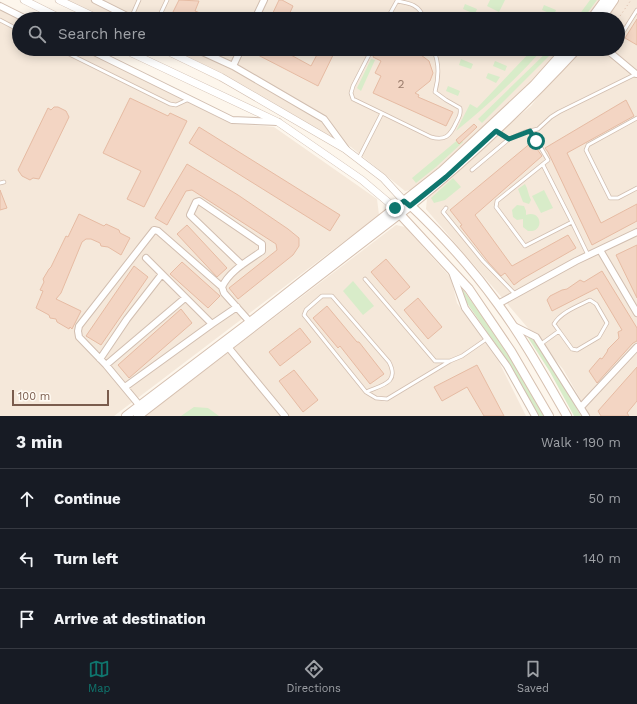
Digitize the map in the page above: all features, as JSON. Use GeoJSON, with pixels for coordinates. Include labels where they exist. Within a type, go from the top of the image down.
{"type":"FeatureCollection","features":[{"type":"Feature","properties":{"kind":"main road"},"geometry":{"type":"LineString","coordinates":[[596,12],[605,0]]}},
{"type":"Feature","properties":{"kind":"main road"},"geometry":{"type":"LineString","coordinates":[[605,12],[614,0]]}},
{"type":"Feature","properties":{"kind":"main road"},"geometry":{"type":"LineString","coordinates":[[408,203],[534,85],[560,56]]}},
{"type":"Feature","properties":{"kind":"main road"},"geometry":{"type":"LineString","coordinates":[[126,416],[397,211],[446,177],[540,89],[571,56]]}},
{"type":"Feature","properties":{"kind":"main road"},"geometry":{"type":"LineString","coordinates":[[408,203],[457,255],[498,304],[524,343],[567,416]]}},
{"type":"Feature","properties":{"kind":"main road"},"geometry":{"type":"LineString","coordinates":[[397,211],[469,289],[549,416]]}},
{"type":"Feature","properties":{"kind":"main road"},"geometry":{"type":"LineString","coordinates":[[138,416],[228,347],[397,211]]}},
{"type":"Feature","properties":{"kind":"street"},"geometry":{"type":"LineString","coordinates":[[24,0],[48,12]]}},
{"type":"Feature","properties":{"kind":"street"},"geometry":{"type":"LineString","coordinates":[[59,0],[84,12]]}},
{"type":"Feature","properties":{"kind":"street"},"geometry":{"type":"LineString","coordinates":[[95,0],[120,12]]}},
{"type":"Feature","properties":{"kind":"street"},"geometry":{"type":"LineString","coordinates":[[258,12],[264,0]]}},
{"type":"Feature","properties":{"kind":"street"},"geometry":{"type":"LineString","coordinates":[[0,6],[12,12]]}},
{"type":"Feature","properties":{"kind":"street"},"geometry":{"type":"LineString","coordinates":[[102,56],[232,120],[278,122]]}},
{"type":"Feature","properties":{"kind":"street"},"geometry":{"type":"LineString","coordinates":[[138,56],[278,122],[362,180],[397,211]]}},
{"type":"Feature","properties":{"kind":"street"},"geometry":{"type":"LineString","coordinates":[[178,56],[221,77],[347,150],[383,178],[408,203]]}},
{"type":"Feature","properties":{"kind":"street"},"geometry":{"type":"LineString","coordinates":[[211,56],[233,66],[324,119],[347,150]]}},
{"type":"Feature","properties":{"kind":"street"},"geometry":{"type":"LineString","coordinates":[[233,66],[238,56]]}},
{"type":"Feature","properties":{"kind":"street"},"geometry":{"type":"LineString","coordinates":[[616,56],[637,75]]}},
{"type":"Feature","properties":{"kind":"street"},"geometry":{"type":"LineString","coordinates":[[222,287],[225,280],[242,265],[262,251],[262,244],[199,201],[196,202],[190,215],[242,265]]}},
{"type":"Feature","properties":{"kind":"street"},"geometry":{"type":"LineString","coordinates":[[140,406],[106,365],[79,338],[78,330],[79,326],[154,230],[158,231],[222,287],[224,293],[250,322]]}},
{"type":"Feature","properties":{"kind":"street"},"geometry":{"type":"LineString","coordinates":[[498,304],[588,255],[637,232]]}},
{"type":"Feature","properties":{"kind":"street"},"geometry":{"type":"LineString","coordinates":[[600,250],[637,314]]}},
{"type":"Feature","properties":{"kind":"street"},"geometry":{"type":"LineString","coordinates":[[146,258],[212,324]]}},
{"type":"Feature","properties":{"kind":"street"},"geometry":{"type":"LineString","coordinates":[[451,268],[465,308],[507,366],[534,416]]}},
{"type":"Feature","properties":{"kind":"street"},"geometry":{"type":"LineString","coordinates":[[100,359],[162,274]]}},
{"type":"Feature","properties":{"kind":"street"},"geometry":{"type":"LineString","coordinates":[[106,365],[185,298]]}},
{"type":"Feature","properties":{"kind":"street"},"geometry":{"type":"LineString","coordinates":[[125,387],[237,307]]}},
{"type":"Feature","properties":{"kind":"street"},"geometry":{"type":"LineString","coordinates":[[511,324],[536,337],[586,416]]}},
{"type":"Feature","properties":{"kind":"street"},"geometry":{"type":"LineString","coordinates":[[228,347],[285,416]]}},
{"type":"Feature","properties":{"kind":"street"},"geometry":{"type":"LineString","coordinates":[[581,407],[637,347]]}},
{"type":"Feature","properties":{"kind":"lane"},"geometry":{"type":"LineString","coordinates":[[134,12],[139,0]]}},
{"type":"Feature","properties":{"kind":"lane"},"geometry":{"type":"LineString","coordinates":[[161,12],[167,0]]}},
{"type":"Feature","properties":{"kind":"lane"},"geometry":{"type":"LineString","coordinates":[[392,12],[397,1],[417,6],[422,12]]}},
{"type":"Feature","properties":{"kind":"lane"},"geometry":{"type":"LineString","coordinates":[[625,29],[637,10]]}},
{"type":"Feature","properties":{"kind":"lane"},"geometry":{"type":"LineString","coordinates":[[0,20],[12,26]]}},
{"type":"Feature","properties":{"kind":"lane"},"geometry":{"type":"LineString","coordinates":[[73,56],[170,104],[176,106],[189,99]]}},
{"type":"Feature","properties":{"kind":"lane"},"geometry":{"type":"LineString","coordinates":[[368,56],[353,86],[351,93],[353,99],[431,137],[439,139],[446,137],[452,132],[461,113],[460,108],[435,92],[439,70],[437,56]]}},
{"type":"Feature","properties":{"kind":"lane"},"geometry":{"type":"LineString","coordinates":[[472,170],[509,139],[538,129],[559,112],[637,75]]}},
{"type":"Feature","properties":{"kind":"lane"},"geometry":{"type":"LineString","coordinates":[[359,158],[382,113]]}},
{"type":"Feature","properties":{"kind":"lane"},"geometry":{"type":"LineString","coordinates":[[637,118],[588,145],[586,150],[610,198],[618,198],[637,188]]}},
{"type":"Feature","properties":{"kind":"lane"},"geometry":{"type":"LineString","coordinates":[[496,131],[509,139]]}},
{"type":"Feature","properties":{"kind":"lane"},"geometry":{"type":"LineString","coordinates":[[530,131],[548,160],[497,201],[496,207],[525,246],[572,222]]}},
{"type":"Feature","properties":{"kind":"lane"},"geometry":{"type":"LineString","coordinates":[[543,165],[588,255]]}},
{"type":"Feature","properties":{"kind":"lane"},"geometry":{"type":"LineString","coordinates":[[446,208],[444,212],[483,261],[514,294]]}},
{"type":"Feature","properties":{"kind":"lane"},"geometry":{"type":"LineString","coordinates":[[365,279],[435,361],[450,361]]}},
{"type":"Feature","properties":{"kind":"lane"},"geometry":{"type":"LineString","coordinates":[[366,392],[387,383],[393,377],[394,370],[389,362],[332,296],[322,296],[306,310],[304,315],[366,392],[376,398],[387,399],[450,361],[462,356],[488,338]]}},
{"type":"Feature","properties":{"kind":"lane"},"geometry":{"type":"LineString","coordinates":[[590,300],[596,304],[607,323],[599,337],[577,350],[572,349],[559,331],[554,324],[555,322],[565,314],[590,300]]}},
{"type":"Feature","properties":{"kind":"lane"},"geometry":{"type":"LineString","coordinates":[[541,344],[559,331]]}},
{"type":"Feature","properties":{"kind":"path"},"geometry":{"type":"LineString","coordinates":[[623,12],[631,0]]}},
{"type":"Feature","properties":{"kind":"shaded area"},"geometry":{"type":"Polygon","coordinates":[[[57,0],[602,0],[593,12],[81,12],[57,0]]]}},
{"type":"Feature","properties":{"kind":"shaded area"},"geometry":{"type":"Polygon","coordinates":[[[616,0],[637,0],[637,416],[590,416],[563,369],[426,209],[427,199],[531,106],[544,89],[575,56],[625,56],[625,12],[608,12],[616,0]]]}},
{"type":"Feature","properties":{"kind":"shaded area"},"geometry":{"type":"Polygon","coordinates":[[[0,7],[12,13],[12,56],[97,56],[232,124],[274,127],[377,199],[379,215],[114,416],[0,416],[0,7]]]}},
{"type":"Feature","properties":{"kind":"shaded area"},"geometry":{"type":"Polygon","coordinates":[[[169,56],[555,56],[531,82],[439,169],[414,189],[405,191],[351,147],[169,56]]]}},
{"type":"Feature","properties":{"kind":"shaded area"},"geometry":{"type":"Polygon","coordinates":[[[396,225],[405,227],[451,278],[457,303],[499,362],[526,416],[145,416],[396,225]]]}},
{"type":"Feature","properties":{"kind":"green space"},"geometry":{"type":"Polygon","coordinates":[[[490,0],[505,0],[499,12],[487,6],[490,0]]]}},
{"type":"Feature","properties":{"kind":"green space"},"geometry":{"type":"Polygon","coordinates":[[[590,0],[597,0],[588,12],[581,12],[590,0]]]}},
{"type":"Feature","properties":{"kind":"green space"},"geometry":{"type":"Polygon","coordinates":[[[465,4],[477,9],[476,12],[470,12],[463,9],[465,4]]]}},
{"type":"Feature","properties":{"kind":"green space"},"geometry":{"type":"Polygon","coordinates":[[[544,5],[556,10],[555,12],[547,12],[542,10],[544,5]]]}},
{"type":"Feature","properties":{"kind":"green space"},"geometry":{"type":"Polygon","coordinates":[[[526,56],[536,56],[501,92],[456,131],[470,104],[477,108],[526,56]]]}},
{"type":"Feature","properties":{"kind":"green space"},"geometry":{"type":"Polygon","coordinates":[[[543,56],[549,56],[482,123],[478,119],[543,56]]]}},
{"type":"Feature","properties":{"kind":"green space"},"geometry":{"type":"Polygon","coordinates":[[[371,59],[375,60],[361,91],[357,88],[371,59]]]}},
{"type":"Feature","properties":{"kind":"green space"},"geometry":{"type":"Polygon","coordinates":[[[461,59],[473,64],[471,69],[459,65],[461,59]]]}},
{"type":"Feature","properties":{"kind":"green space"},"geometry":{"type":"Polygon","coordinates":[[[495,61],[507,66],[505,71],[493,66],[495,61]]]}},
{"type":"Feature","properties":{"kind":"green space"},"geometry":{"type":"Polygon","coordinates":[[[488,73],[500,77],[496,83],[486,78],[488,73]]]}},
{"type":"Feature","properties":{"kind":"green space"},"geometry":{"type":"Polygon","coordinates":[[[448,86],[460,91],[458,96],[446,91],[448,86]]]}},
{"type":"Feature","properties":{"kind":"green space"},"geometry":{"type":"Polygon","coordinates":[[[460,138],[463,142],[416,183],[412,178],[460,138]]]}},
{"type":"Feature","properties":{"kind":"green space"},"geometry":{"type":"Polygon","coordinates":[[[453,178],[461,187],[445,200],[434,203],[431,198],[453,178]]]}},
{"type":"Feature","properties":{"kind":"green space"},"geometry":{"type":"Polygon","coordinates":[[[525,184],[531,200],[529,204],[523,202],[518,189],[525,184]]]}},
{"type":"Feature","properties":{"kind":"green space"},"geometry":{"type":"Polygon","coordinates":[[[544,190],[553,208],[541,213],[532,196],[544,190]]]}},
{"type":"Feature","properties":{"kind":"green space"},"geometry":{"type":"Polygon","coordinates":[[[517,205],[524,206],[526,215],[535,215],[538,218],[539,225],[533,231],[528,231],[523,227],[523,219],[517,220],[513,217],[512,210],[517,205]]]}},
{"type":"Feature","properties":{"kind":"green space"},"geometry":{"type":"Polygon","coordinates":[[[353,281],[374,306],[363,315],[343,291],[353,281]]]}},
{"type":"Feature","properties":{"kind":"green space"},"geometry":{"type":"Polygon","coordinates":[[[461,287],[508,351],[546,416],[538,416],[505,358],[467,303],[461,287]]]}},
{"type":"Feature","properties":{"kind":"green space"},"geometry":{"type":"Polygon","coordinates":[[[527,336],[538,343],[581,416],[574,416],[550,372],[527,336]]]}},
{"type":"Feature","properties":{"kind":"green space"},"geometry":{"type":"Polygon","coordinates":[[[194,407],[208,408],[219,416],[181,416],[194,407]]]}},
{"type":"Feature","properties":{"kind":"building"},"geometry":{"type":"Polygon","coordinates":[[[179,0],[199,1],[195,11],[198,12],[173,12],[179,0]]]}},
{"type":"Feature","properties":{"kind":"building"},"geometry":{"type":"Polygon","coordinates":[[[279,0],[293,6],[290,12],[273,12],[279,0]]]}},
{"type":"Feature","properties":{"kind":"building"},"geometry":{"type":"Polygon","coordinates":[[[637,19],[637,45],[625,38],[637,19]]]}},
{"type":"Feature","properties":{"kind":"building"},"geometry":{"type":"Polygon","coordinates":[[[260,56],[293,56],[311,66],[316,56],[333,56],[318,86],[260,56]]]}},
{"type":"Feature","properties":{"kind":"building"},"geometry":{"type":"Polygon","coordinates":[[[422,56],[429,61],[433,73],[430,81],[415,93],[419,95],[418,97],[453,112],[446,126],[373,93],[381,76],[375,73],[381,61],[373,57],[422,56]]]}},
{"type":"Feature","properties":{"kind":"building"},"geometry":{"type":"Polygon","coordinates":[[[130,98],[168,116],[170,113],[187,121],[144,207],[127,199],[141,171],[103,153],[130,98]]]}},
{"type":"Feature","properties":{"kind":"building"},"geometry":{"type":"Polygon","coordinates":[[[626,100],[634,116],[567,153],[601,223],[637,204],[637,221],[592,245],[545,148],[626,100]]]}},
{"type":"Feature","properties":{"kind":"building"},"geometry":{"type":"Polygon","coordinates":[[[54,107],[58,107],[66,111],[69,117],[39,179],[33,178],[30,180],[22,176],[18,170],[48,108],[51,110],[54,107]]]}},
{"type":"Feature","properties":{"kind":"building"},"geometry":{"type":"Polygon","coordinates":[[[474,124],[477,127],[459,144],[456,140],[474,124]]]}},
{"type":"Feature","properties":{"kind":"building"},"geometry":{"type":"Polygon","coordinates":[[[199,127],[340,215],[330,231],[189,143],[199,127]]]}},
{"type":"Feature","properties":{"kind":"building"},"geometry":{"type":"Polygon","coordinates":[[[532,142],[542,156],[475,215],[512,266],[568,235],[576,248],[514,285],[505,273],[501,276],[489,263],[460,226],[462,225],[450,210],[532,142]]]}},
{"type":"Feature","properties":{"kind":"building"},"geometry":{"type":"Polygon","coordinates":[[[187,164],[238,195],[299,238],[299,246],[293,255],[238,299],[229,288],[277,250],[276,244],[192,190],[186,191],[167,225],[155,218],[187,164]]]}},
{"type":"Feature","properties":{"kind":"building"},"geometry":{"type":"Polygon","coordinates":[[[0,190],[7,208],[0,210],[0,190]]]}},
{"type":"Feature","properties":{"kind":"building"},"geometry":{"type":"Polygon","coordinates":[[[79,214],[104,226],[106,224],[119,230],[120,233],[130,238],[121,255],[108,247],[101,246],[100,243],[91,239],[86,239],[82,242],[61,293],[56,299],[81,311],[72,329],[70,327],[69,329],[57,322],[56,319],[50,318],[49,315],[36,308],[43,291],[40,290],[44,282],[43,279],[51,267],[66,236],[68,237],[79,214]]]}},
{"type":"Feature","properties":{"kind":"building"},"geometry":{"type":"Polygon","coordinates":[[[187,225],[227,268],[217,277],[177,234],[187,225]]]}},
{"type":"Feature","properties":{"kind":"building"},"geometry":{"type":"Polygon","coordinates":[[[637,245],[637,298],[616,255],[637,245]]]}},
{"type":"Feature","properties":{"kind":"building"},"geometry":{"type":"Polygon","coordinates":[[[386,259],[410,287],[395,300],[371,272],[386,259]]]}},
{"type":"Feature","properties":{"kind":"building"},"geometry":{"type":"Polygon","coordinates":[[[182,262],[220,296],[208,308],[170,274],[182,262]]]}},
{"type":"Feature","properties":{"kind":"building"},"geometry":{"type":"Polygon","coordinates":[[[134,266],[148,277],[101,345],[86,336],[134,266]]]}},
{"type":"Feature","properties":{"kind":"building"},"geometry":{"type":"Polygon","coordinates":[[[602,271],[637,328],[637,341],[633,343],[597,383],[589,371],[600,358],[602,359],[608,349],[619,338],[618,332],[622,330],[597,288],[552,311],[547,300],[550,296],[567,289],[580,280],[584,282],[602,271]]]}},
{"type":"Feature","properties":{"kind":"building"},"geometry":{"type":"Polygon","coordinates":[[[418,298],[442,327],[428,339],[404,310],[418,298]]]}},
{"type":"Feature","properties":{"kind":"building"},"geometry":{"type":"Polygon","coordinates":[[[327,306],[357,342],[359,342],[384,374],[370,384],[340,346],[338,348],[313,318],[327,306]]]}},
{"type":"Feature","properties":{"kind":"building"},"geometry":{"type":"Polygon","coordinates":[[[181,309],[192,323],[129,378],[118,365],[181,309]]]}},
{"type":"Feature","properties":{"kind":"building"},"geometry":{"type":"Polygon","coordinates":[[[300,328],[311,342],[280,366],[269,352],[300,328]]]}},
{"type":"Feature","properties":{"kind":"building"},"geometry":{"type":"Polygon","coordinates":[[[477,365],[504,416],[484,416],[467,387],[442,401],[434,387],[477,365]]]}},
{"type":"Feature","properties":{"kind":"building"},"geometry":{"type":"Polygon","coordinates":[[[637,367],[637,401],[627,413],[629,416],[601,416],[598,411],[637,367]]]}},
{"type":"Feature","properties":{"kind":"building"},"geometry":{"type":"Polygon","coordinates":[[[294,370],[318,400],[303,412],[279,381],[294,370]]]}},
{"type":"Feature","properties":{"kind":"route"},"geometry":{"type":"LineString","coordinates":[[395,208],[404,201],[410,206],[446,177],[496,131],[509,139],[530,131],[536,141]]}}]}
